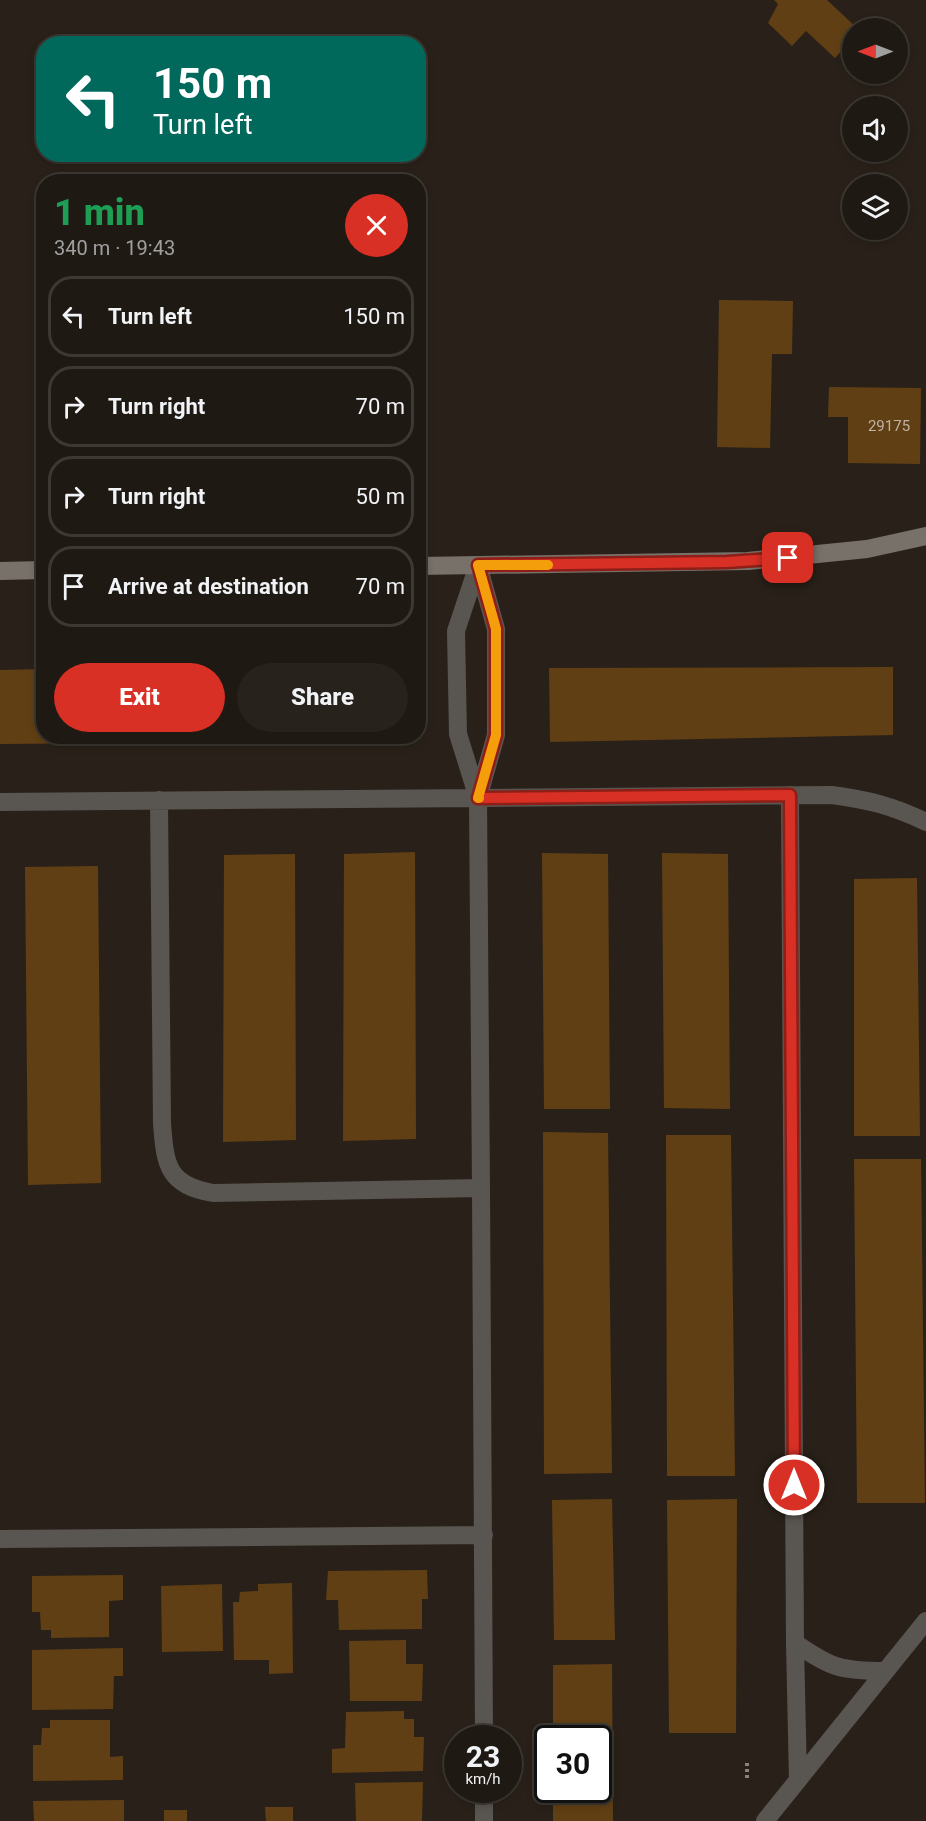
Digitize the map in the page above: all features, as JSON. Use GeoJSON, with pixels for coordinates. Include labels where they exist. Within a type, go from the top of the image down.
{"type":"FeatureCollection","features":[{"type":"Feature","properties":{"kind":"street"},"geometry":{"type":"LineString","coordinates":[[426,566],[748,561],[867,549],[926,536]]}},
{"type":"Feature","properties":{"kind":"street"},"geometry":{"type":"LineString","coordinates":[[478,565],[496,629],[496,735],[478,798],[484,1725]]}},
{"type":"Feature","properties":{"kind":"street"},"geometry":{"type":"LineString","coordinates":[[478,565],[456,631],[458,734],[478,798]]}},
{"type":"Feature","properties":{"kind":"street"},"geometry":{"type":"LineString","coordinates":[[0,571],[36,570]]}},
{"type":"Feature","properties":{"kind":"street"},"geometry":{"type":"LineString","coordinates":[[790,795],[795,1643],[798,1780]]}},
{"type":"Feature","properties":{"kind":"street"},"geometry":{"type":"LineString","coordinates":[[0,802],[832,795],[869,800],[899,809],[926,822]]}},
{"type":"Feature","properties":{"kind":"street"},"geometry":{"type":"LineString","coordinates":[[159,800],[163,1146],[169,1166],[178,1180],[195,1189],[213,1193],[481,1188]]}},
{"type":"Feature","properties":{"kind":"street"},"geometry":{"type":"LineString","coordinates":[[0,1539],[484,1535]]}},
{"type":"Feature","properties":{"kind":"street"},"geometry":{"type":"LineString","coordinates":[[765,1821],[926,1621]]}},
{"type":"Feature","properties":{"kind":"street"},"geometry":{"type":"LineString","coordinates":[[795,1643],[832,1666],[852,1671],[885,1671]]}},
{"type":"Feature","properties":{"kind":"street"},"geometry":{"type":"LineString","coordinates":[[484,1803],[484,1821]]}},
{"type":"Feature","properties":{"kind":"path"},"geometry":{"type":"LineString","coordinates":[[747,1763],[747,1778]]}},
{"type":"Feature","properties":{"kind":"building"},"geometry":{"type":"Polygon","coordinates":[[[774,0],[827,0],[846,18],[842,18],[842,51],[835,58],[806,31],[792,46],[768,23],[778,4],[774,0]]]}},
{"type":"Feature","properties":{"kind":"building"},"geometry":{"type":"Polygon","coordinates":[[[719,300],[793,301],[792,354],[772,354],[770,448],[717,447],[719,300]]]}},
{"type":"Feature","properties":{"kind":"building"},"geometry":{"type":"Polygon","coordinates":[[[829,387],[921,388],[920,464],[848,463],[848,417],[828,417],[829,387]]]}},
{"type":"Feature","properties":{"kind":"building"},"geometry":{"type":"Polygon","coordinates":[[[893,667],[893,735],[550,742],[549,668],[893,667]]]}},
{"type":"Feature","properties":{"kind":"building"},"geometry":{"type":"Polygon","coordinates":[[[36,669],[36,744],[0,744],[0,670],[36,669]]]}},
{"type":"Feature","properties":{"kind":"building"},"geometry":{"type":"Polygon","coordinates":[[[152,744],[280,744],[152,745],[152,744]]]}},
{"type":"Feature","properties":{"kind":"building"},"geometry":{"type":"Polygon","coordinates":[[[415,852],[416,1139],[343,1141],[344,854],[415,852]]]}},
{"type":"Feature","properties":{"kind":"building"},"geometry":{"type":"Polygon","coordinates":[[[542,853],[608,854],[610,1109],[544,1109],[542,853]]]}},
{"type":"Feature","properties":{"kind":"building"},"geometry":{"type":"Polygon","coordinates":[[[662,853],[728,854],[730,1109],[664,1108],[662,853]]]}},
{"type":"Feature","properties":{"kind":"building"},"geometry":{"type":"Polygon","coordinates":[[[295,854],[296,1140],[223,1142],[224,855],[295,854]]]}},
{"type":"Feature","properties":{"kind":"building"},"geometry":{"type":"Polygon","coordinates":[[[98,866],[101,1183],[28,1185],[25,867],[98,866]]]}},
{"type":"Feature","properties":{"kind":"building"},"geometry":{"type":"Polygon","coordinates":[[[917,878],[920,1136],[854,1136],[854,879],[917,878]]]}},
{"type":"Feature","properties":{"kind":"building"},"geometry":{"type":"Polygon","coordinates":[[[543,1132],[608,1133],[612,1473],[544,1474],[543,1132]]]}},
{"type":"Feature","properties":{"kind":"building"},"geometry":{"type":"Polygon","coordinates":[[[666,1135],[731,1135],[735,1476],[667,1476],[666,1135]]]}},
{"type":"Feature","properties":{"kind":"building"},"geometry":{"type":"Polygon","coordinates":[[[854,1159],[921,1159],[925,1503],[857,1503],[854,1159]]]}},
{"type":"Feature","properties":{"kind":"building"},"geometry":{"type":"Polygon","coordinates":[[[612,1499],[615,1640],[554,1640],[552,1500],[612,1499]]]}},
{"type":"Feature","properties":{"kind":"building"},"geometry":{"type":"Polygon","coordinates":[[[737,1499],[736,1733],[669,1733],[667,1500],[737,1499]]]}},
{"type":"Feature","properties":{"kind":"building"},"geometry":{"type":"Polygon","coordinates":[[[427,1570],[428,1599],[422,1599],[422,1629],[339,1630],[338,1600],[326,1600],[328,1571],[427,1570]]]}},
{"type":"Feature","properties":{"kind":"building"},"geometry":{"type":"Polygon","coordinates":[[[123,1575],[123,1600],[109,1601],[109,1637],[51,1638],[51,1630],[41,1630],[40,1612],[32,1612],[32,1576],[123,1575]]]}},
{"type":"Feature","properties":{"kind":"building"},"geometry":{"type":"Polygon","coordinates":[[[292,1583],[293,1673],[269,1674],[269,1660],[234,1660],[233,1602],[239,1602],[240,1592],[258,1591],[258,1584],[292,1583]]]}},
{"type":"Feature","properties":{"kind":"building"},"geometry":{"type":"Polygon","coordinates":[[[222,1584],[223,1651],[162,1652],[161,1586],[222,1584]]]}},
{"type":"Feature","properties":{"kind":"building"},"geometry":{"type":"Polygon","coordinates":[[[406,1640],[406,1664],[423,1664],[422,1701],[350,1701],[349,1641],[406,1640]]]}},
{"type":"Feature","properties":{"kind":"building"},"geometry":{"type":"Polygon","coordinates":[[[123,1648],[123,1676],[114,1676],[113,1709],[32,1710],[32,1650],[123,1648]]]}},
{"type":"Feature","properties":{"kind":"building"},"geometry":{"type":"Polygon","coordinates":[[[612,1664],[613,1821],[553,1821],[553,1803],[612,1803],[612,1725],[553,1725],[553,1665],[612,1664]]]}},
{"type":"Feature","properties":{"kind":"building"},"geometry":{"type":"Polygon","coordinates":[[[404,1711],[404,1719],[414,1719],[414,1737],[424,1737],[423,1771],[332,1773],[332,1749],[345,1748],[346,1712],[404,1711]]]}},
{"type":"Feature","properties":{"kind":"building"},"geometry":{"type":"Polygon","coordinates":[[[50,1720],[110,1720],[110,1757],[123,1756],[123,1780],[33,1781],[33,1745],[41,1745],[42,1728],[50,1728],[50,1720]]]}},
{"type":"Feature","properties":{"kind":"building"},"geometry":{"type":"Polygon","coordinates":[[[423,1782],[422,1821],[356,1821],[355,1783],[423,1782]]]}},
{"type":"Feature","properties":{"kind":"building"},"geometry":{"type":"Polygon","coordinates":[[[124,1800],[124,1821],[34,1821],[33,1801],[124,1800]]]}},
{"type":"Feature","properties":{"kind":"building"},"geometry":{"type":"Polygon","coordinates":[[[265,1807],[293,1807],[293,1821],[266,1821],[265,1807]]]}},
{"type":"Feature","properties":{"kind":"building"},"geometry":{"type":"Polygon","coordinates":[[[164,1810],[187,1810],[187,1821],[164,1821],[164,1810]]]}},
{"type":"Feature","properties":{"kind":"slow traffic"},"geometry":{"type":"LineString","coordinates":[[479,798],[496,735],[496,629],[478,565],[548,565]]}},
{"type":"Feature","properties":{"kind":"route"},"geometry":{"type":"LineString","coordinates":[[788,558],[727,562],[478,565],[496,629],[496,735],[478,798],[790,795],[794,1485]]}}]}
